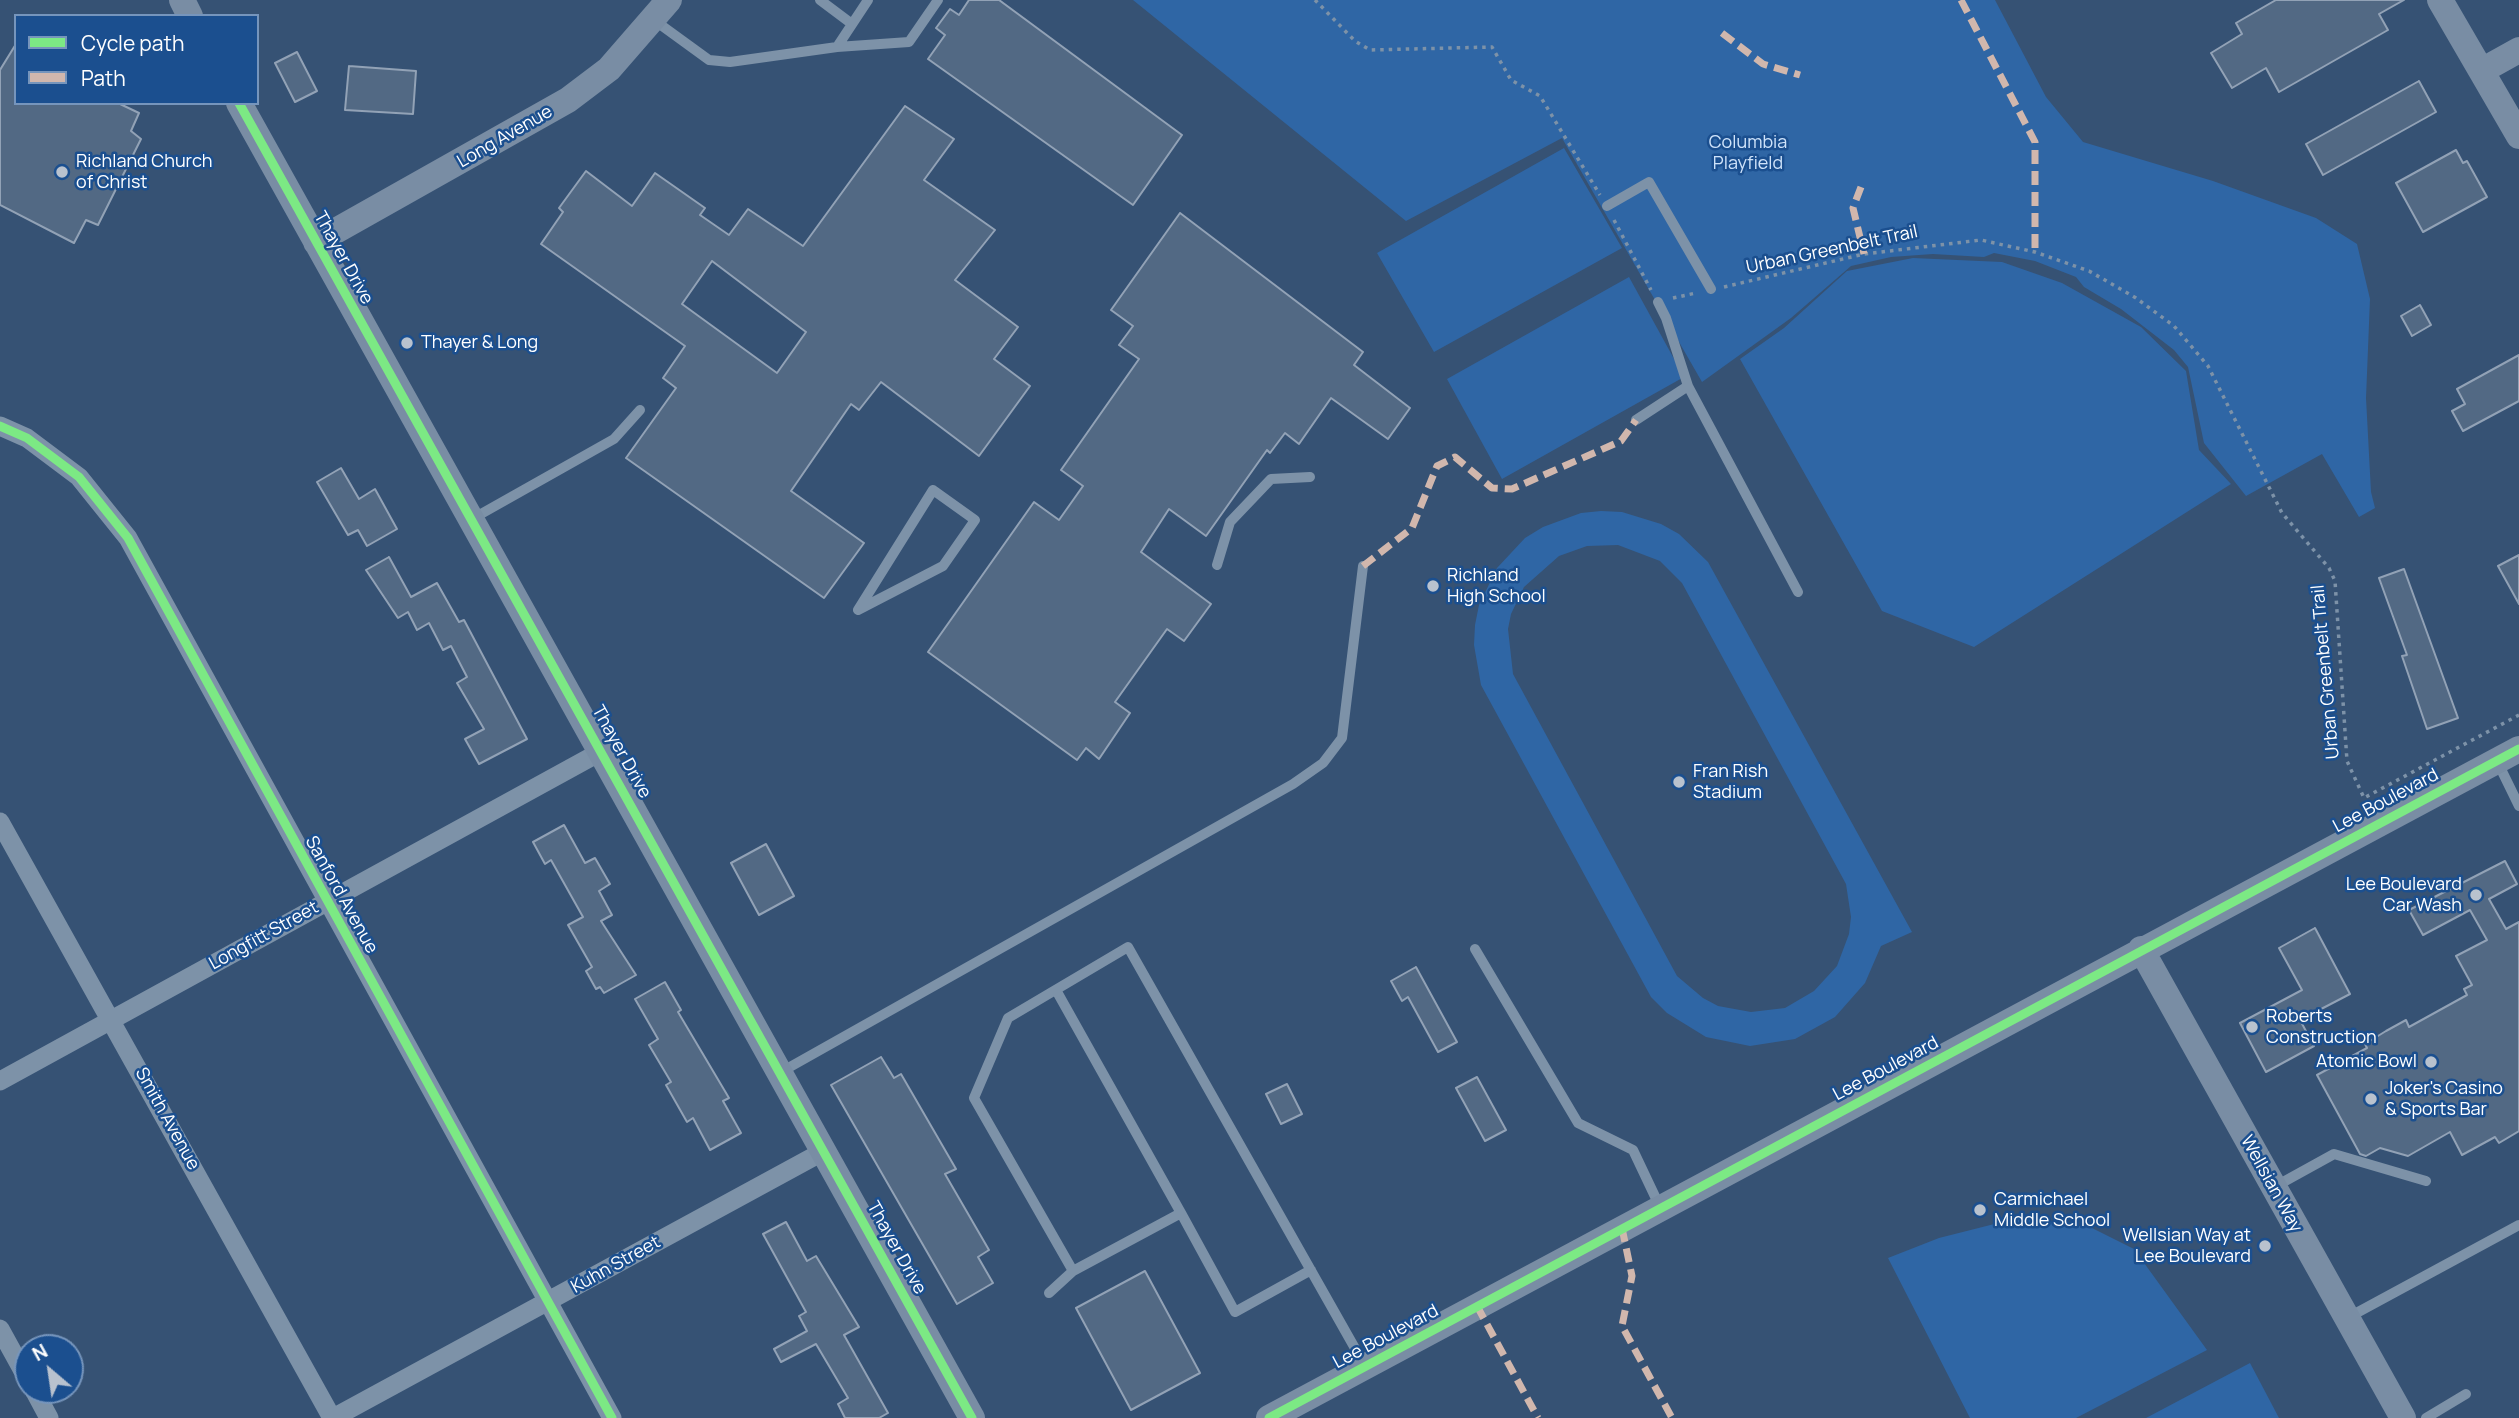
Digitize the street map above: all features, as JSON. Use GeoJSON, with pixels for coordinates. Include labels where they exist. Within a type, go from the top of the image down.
{"type":"FeatureCollection","features":[{"type":"Feature","properties":{"kind":"street"},"geometry":{"type":"LineString","coordinates":[[2440,0],[2519,136]]}},
{"type":"Feature","properties":{"kind":"street","name":"Long Avenue"},"geometry":{"type":"LineString","coordinates":[[316,242],[568,100],[609,69],[661,10]]}},
{"type":"Feature","properties":{"kind":"street"},"geometry":{"type":"LineString","coordinates":[[2483,70],[2519,50]]}},
{"type":"Feature","properties":{"kind":"street","name":"Thayer Drive"},"geometry":{"type":"LineString","coordinates":[[240,105],[972,1418]]}},
{"type":"Feature","properties":{"kind":"street","name":"Sanford Avenue"},"geometry":{"type":"LineString","coordinates":[[0,426],[27,438],[79,477],[128,538],[612,1418]]}},
{"type":"Feature","properties":{"kind":"street","name":"Longfitt Street"},"geometry":{"type":"LineString","coordinates":[[0,1081],[602,751]]}},
{"type":"Feature","properties":{"kind":"street","name":"Lee Boulevard"},"geometry":{"type":"LineString","coordinates":[[1269,1418],[2141,949],[2508,755]]}},
{"type":"Feature","properties":{"kind":"street","name":"Smith Avenue"},"geometry":{"type":"LineString","coordinates":[[0,822],[333,1418]]}},
{"type":"Feature","properties":{"kind":"street","name":"Wellsian Way"},"geometry":{"type":"LineString","coordinates":[[2141,949],[2403,1418]]}},
{"type":"Feature","properties":{"kind":"street","name":"Kuhn Street"},"geometry":{"type":"LineString","coordinates":[[333,1418],[824,1151]]}},
{"type":"Feature","properties":{"kind":"street"},"geometry":{"type":"LineString","coordinates":[[0,1329],[14,1354]]}},
{"type":"Feature","properties":{"kind":"lane"},"geometry":{"type":"LineString","coordinates":[[820,0],[852,24]]}},
{"type":"Feature","properties":{"kind":"lane"},"geometry":{"type":"LineString","coordinates":[[837,47],[868,0]]}},
{"type":"Feature","properties":{"kind":"lane"},"geometry":{"type":"LineString","coordinates":[[661,10],[709,60],[720,63],[837,47],[909,42],[938,0]]}},
{"type":"Feature","properties":{"kind":"lane"},"geometry":{"type":"LineString","coordinates":[[1607,206],[1649,182],[1711,289]]}},
{"type":"Feature","properties":{"kind":"lane"},"geometry":{"type":"LineString","coordinates":[[1658,302],[1666,318],[1688,386],[1798,592]]}},
{"type":"Feature","properties":{"kind":"lane"},"geometry":{"type":"LineString","coordinates":[[1636,421],[1688,386]]}},
{"type":"Feature","properties":{"kind":"lane"},"geometry":{"type":"LineString","coordinates":[[472,519],[614,439],[640,410]]}},
{"type":"Feature","properties":{"kind":"lane"},"geometry":{"type":"LineString","coordinates":[[1217,565],[1230,522],[1271,479],[1310,478]]}},
{"type":"Feature","properties":{"kind":"lane"},"geometry":{"type":"LineString","coordinates":[[933,490],[975,520],[943,566],[858,610],[933,490]]}},
{"type":"Feature","properties":{"kind":"lane"},"geometry":{"type":"LineString","coordinates":[[780,1072],[1293,784],[1323,763],[1342,738],[1363,566]]}},
{"type":"Feature","properties":{"kind":"lane"},"geometry":{"type":"LineString","coordinates":[[2508,755],[2519,806]]}},
{"type":"Feature","properties":{"kind":"lane"},"geometry":{"type":"LineString","coordinates":[[1073,1271],[974,1098],[1009,1018],[1128,947],[1365,1366]]}},
{"type":"Feature","properties":{"kind":"lane"},"geometry":{"type":"LineString","coordinates":[[1475,949],[1578,1123],[1633,1150],[1660,1208]]}},
{"type":"Feature","properties":{"kind":"lane"},"geometry":{"type":"LineString","coordinates":[[1056,990],[1235,1312],[1311,1270]]}},
{"type":"Feature","properties":{"kind":"lane"},"geometry":{"type":"LineString","coordinates":[[2273,1188],[2333,1154],[2426,1181]]}},
{"type":"Feature","properties":{"kind":"lane"},"geometry":{"type":"LineString","coordinates":[[1049,1293],[1073,1271],[1181,1213]]}},
{"type":"Feature","properties":{"kind":"lane"},"geometry":{"type":"LineString","coordinates":[[2346,1319],[2519,1225]]}},
{"type":"Feature","properties":{"kind":"lane"},"geometry":{"type":"LineString","coordinates":[[2426,1418],[2466,1394]]}},
{"type":"Feature","properties":{"kind":"path"},"geometry":{"type":"LineString","coordinates":[[1315,0],[1356,41],[1370,50],[1492,47],[1511,80],[1539,96],[1607,206],[1658,302]]}},
{"type":"Feature","properties":{"kind":"green space","name":"Columbia Playfield"},"geometry":{"type":"Polygon","coordinates":[[[1133,0],[1995,0],[2046,97],[2083,142],[2213,181],[2316,218],[2357,244],[2370,299],[2366,398],[2371,492],[2375,508],[2359,517],[2322,454],[2246,496],[2204,443],[2188,367],[2174,350],[2121,309],[2084,287],[2076,277],[2035,261],[1994,253],[1984,257],[1933,254],[1891,257],[1851,266],[1791,318],[1702,382],[1562,138],[1406,221],[1133,0]]]}},
{"type":"Feature","properties":{"kind":"green space"},"geometry":{"type":"Polygon","coordinates":[[[1564,148],[1622,248],[1434,352],[1377,253],[1564,148]]]}},
{"type":"Feature","properties":{"kind":"green space"},"geometry":{"type":"Polygon","coordinates":[[[1913,258],[2002,262],[2062,283],[2141,327],[2186,371],[2199,450],[2231,484],[1974,647],[1882,611],[1740,359],[1784,328],[1847,271],[1913,258]]]}},
{"type":"Feature","properties":{"kind":"green space"},"geometry":{"type":"Polygon","coordinates":[[[1629,277],[1684,377],[1502,479],[1447,379],[1629,277]]]}},
{"type":"Feature","properties":{"kind":"green space"},"geometry":{"type":"Polygon","coordinates":[[[1622,512],[1661,524],[1679,534],[1708,562],[1912,932],[1881,946],[1865,983],[1835,1017],[1795,1039],[1750,1046],[1706,1037],[1667,1013],[1651,997],[1481,685],[1474,645],[1475,625],[1479,605],[1497,568],[1525,538],[1543,527],[1581,513],[1622,512]],[[1618,545],[1587,546],[1559,556],[1524,587],[1511,614],[1508,629],[1513,674],[1677,976],[1703,998],[1718,1006],[1751,1012],[1785,1008],[1814,991],[1837,966],[1849,934],[1851,917],[1846,884],[1682,583],[1660,561],[1618,545]]]}},
{"type":"Feature","properties":{"kind":"green space"},"geometry":{"type":"Polygon","coordinates":[[[2022,1217],[2092,1228],[2134,1249],[2207,1350],[2076,1418],[1970,1418],[1888,1258],[1939,1238],[2022,1217]]]}},
{"type":"Feature","properties":{"kind":"green space"},"geometry":{"type":"Polygon","coordinates":[[[2250,1363],[2279,1418],[2146,1418],[2250,1363]]]}},
{"type":"Feature","properties":{"kind":"building"},"geometry":{"type":"Polygon","coordinates":[[[969,0],[999,0],[1182,135],[1133,205],[928,59],[945,35],[936,28],[950,9],[959,15],[969,0]]]}},
{"type":"Feature","properties":{"kind":"building"},"geometry":{"type":"Polygon","coordinates":[[[2276,0],[2404,0],[2379,14],[2388,30],[2279,92],[2266,68],[2232,88],[2211,53],[2242,34],[2236,23],[2276,0]]]}},
{"type":"Feature","properties":{"kind":"building","name":"Richland Church of Christ"},"geometry":{"type":"Polygon","coordinates":[[[14,47],[14,105],[122,105],[139,113],[131,131],[141,139],[98,225],[86,220],[74,243],[0,205],[0,70],[14,47]]]}},
{"type":"Feature","properties":{"kind":"building"},"geometry":{"type":"Polygon","coordinates":[[[297,52],[317,91],[295,102],[275,63],[297,52]]]}},
{"type":"Feature","properties":{"kind":"building"},"geometry":{"type":"Polygon","coordinates":[[[349,66],[416,71],[413,114],[345,110],[349,66]]]}},
{"type":"Feature","properties":{"kind":"building"},"geometry":{"type":"Polygon","coordinates":[[[2419,81],[2436,112],[2323,175],[2306,144],[2419,81]]]}},
{"type":"Feature","properties":{"kind":"building"},"geometry":{"type":"Polygon","coordinates":[[[905,106],[954,139],[924,180],[995,230],[955,280],[1018,327],[994,359],[1030,386],[979,456],[881,382],[859,410],[851,404],[791,491],[864,543],[824,598],[626,458],[676,388],[663,378],[685,346],[541,244],[563,212],[559,208],[586,171],[632,206],[655,173],[705,208],[700,215],[729,235],[748,209],[803,246],[905,106]],[[712,261],[682,304],[777,373],[806,332],[712,261]]]}},
{"type":"Feature","properties":{"kind":"building"},"geometry":{"type":"Polygon","coordinates":[[[2456,150],[2463,163],[2467,161],[2487,197],[2423,232],[2396,183],[2456,150]]]}},
{"type":"Feature","properties":{"kind":"building"},"geometry":{"type":"Polygon","coordinates":[[[1180,213],[1363,352],[1354,365],[1410,408],[1388,439],[1331,398],[1299,444],[1285,433],[1270,453],[1267,450],[1206,536],[1169,509],[1141,552],[1211,604],[1184,641],[1167,629],[1115,702],[1130,713],[1099,759],[1086,748],[1077,760],[928,652],[1034,502],[1059,520],[1083,486],[1061,470],[1139,359],[1119,345],[1133,326],[1111,310],[1180,213]]]}},
{"type":"Feature","properties":{"kind":"building"},"geometry":{"type":"Polygon","coordinates":[[[2420,305],[2431,325],[2412,336],[2401,316],[2420,305]]]}},
{"type":"Feature","properties":{"kind":"building"},"geometry":{"type":"Polygon","coordinates":[[[2519,355],[2519,401],[2463,431],[2452,411],[2465,404],[2457,389],[2519,355]]]}},
{"type":"Feature","properties":{"kind":"building"},"geometry":{"type":"Polygon","coordinates":[[[341,468],[359,499],[375,489],[397,529],[367,546],[358,530],[348,535],[317,482],[341,468]]]}},
{"type":"Feature","properties":{"kind":"building"},"geometry":{"type":"Polygon","coordinates":[[[2519,555],[2519,604],[2498,566],[2519,555]]]}},
{"type":"Feature","properties":{"kind":"building"},"geometry":{"type":"Polygon","coordinates":[[[389,557],[411,597],[437,583],[459,622],[464,620],[527,739],[479,764],[465,739],[484,729],[457,683],[467,677],[451,646],[443,650],[429,623],[417,630],[408,612],[398,618],[366,570],[389,557]]]}},
{"type":"Feature","properties":{"kind":"building"},"geometry":{"type":"Polygon","coordinates":[[[2404,569],[2458,718],[2427,729],[2402,656],[2407,655],[2379,578],[2404,569]]]}},
{"type":"Feature","properties":{"kind":"building"},"geometry":{"type":"Polygon","coordinates":[[[564,825],[585,863],[595,858],[610,884],[599,891],[612,915],[601,921],[636,975],[604,993],[600,987],[596,989],[586,971],[592,967],[568,925],[583,917],[551,860],[545,864],[533,842],[564,825]]]}},
{"type":"Feature","properties":{"kind":"building"},"geometry":{"type":"Polygon","coordinates":[[[766,844],[794,896],[759,915],[731,863],[766,844]]]}},
{"type":"Feature","properties":{"kind":"building","name":"Atomic Bowl"},"geometry":{"type":"Polygon","coordinates":[[[2505,861],[2517,884],[2489,899],[2506,929],[2519,922],[2519,1131],[2499,1143],[2495,1137],[2462,1155],[2450,1132],[2408,1156],[2380,1148],[2366,1156],[2360,1154],[2317,1075],[2367,1048],[2365,1044],[2406,1020],[2409,1027],[2467,995],[2464,989],[2472,985],[2456,956],[2487,940],[2470,910],[2423,935],[2409,910],[2505,861]]]}},
{"type":"Feature","properties":{"kind":"building"},"geometry":{"type":"Polygon","coordinates":[[[2315,928],[2350,994],[2300,1020],[2314,1046],[2266,1072],[2240,1023],[2302,990],[2279,948],[2315,928]]]}},
{"type":"Feature","properties":{"kind":"building"},"geometry":{"type":"Polygon","coordinates":[[[1416,967],[1457,1042],[1438,1052],[1408,997],[1402,1001],[1391,981],[1416,967]]]}},
{"type":"Feature","properties":{"kind":"building"},"geometry":{"type":"Polygon","coordinates":[[[665,982],[681,1010],[678,1012],[729,1098],[723,1101],[741,1133],[710,1150],[693,1118],[687,1122],[666,1085],[671,1082],[649,1045],[658,1039],[635,999],[665,982]]]}},
{"type":"Feature","properties":{"kind":"building"},"geometry":{"type":"Polygon","coordinates":[[[881,1057],[894,1078],[901,1074],[956,1169],[945,1174],[989,1250],[978,1257],[993,1283],[957,1304],[831,1085],[881,1057]]]}},
{"type":"Feature","properties":{"kind":"building"},"geometry":{"type":"Polygon","coordinates":[[[1477,1077],[1506,1130],[1485,1141],[1456,1088],[1477,1077]]]}},
{"type":"Feature","properties":{"kind":"building"},"geometry":{"type":"Polygon","coordinates":[[[1287,1084],[1302,1114],[1281,1124],[1266,1094],[1287,1084]]]}},
{"type":"Feature","properties":{"kind":"building"},"geometry":{"type":"Polygon","coordinates":[[[786,1222],[807,1261],[816,1256],[859,1327],[844,1335],[888,1413],[879,1418],[845,1418],[838,1404],[848,1398],[816,1344],[781,1362],[774,1349],[807,1331],[799,1316],[806,1312],[763,1234],[786,1222]]]}},
{"type":"Feature","properties":{"kind":"building"},"geometry":{"type":"Polygon","coordinates":[[[1145,1271],[1200,1373],[1131,1410],[1076,1308],[1145,1271]]]}},
{"type":"Feature","properties":{"kind":"marked path"},"geometry":{"type":"LineString","coordinates":[[1961,0],[2035,142],[2035,252]]}},
{"type":"Feature","properties":{"kind":"marked path"},"geometry":{"type":"LineString","coordinates":[[1722,33],[1763,64],[1800,75]]}},
{"type":"Feature","properties":{"kind":"marked path"},"geometry":{"type":"LineString","coordinates":[[1861,187],[1853,208],[1864,254]]}},
{"type":"Feature","properties":{"kind":"marked path"},"geometry":{"type":"LineString","coordinates":[[1363,566],[1412,528],[1437,466],[1455,457],[1492,488],[1512,489],[1621,441],[1636,420]]}},
{"type":"Feature","properties":{"kind":"marked path"},"geometry":{"type":"LineString","coordinates":[[1622,1228],[1632,1276],[1622,1326],[1672,1418]]}},
{"type":"Feature","properties":{"kind":"marked path"},"geometry":{"type":"LineString","coordinates":[[1477,1306],[1538,1418]]}},
{"type":"Feature","properties":{"kind":"cycle path"},"geometry":{"type":"LineString","coordinates":[[240,105],[972,1418]]}},
{"type":"Feature","properties":{"kind":"cycle path"},"geometry":{"type":"LineString","coordinates":[[0,426],[27,438],[79,477],[128,538],[612,1418]]}},
{"type":"Feature","properties":{"kind":"cycle path"},"geometry":{"type":"LineString","coordinates":[[1269,1418],[2519,749]]}},
{"type":"Feature","properties":{"kind":"place","name":"Richland Church of Christ"},"geometry":{"type":"Point","coordinates":[62,172]}},
{"type":"Feature","properties":{"kind":"place","name":"Thayer & Long"},"geometry":{"type":"Point","coordinates":[407,343]}},
{"type":"Feature","properties":{"kind":"place","name":"Richland High School"},"geometry":{"type":"Point","coordinates":[1433,586]}},
{"type":"Feature","properties":{"kind":"place","name":"Fran Rish Stadium"},"geometry":{"type":"Point","coordinates":[1679,782]}},
{"type":"Feature","properties":{"kind":"place","name":"Lee Boulevard Car Wash"},"geometry":{"type":"Point","coordinates":[2476,895]}},
{"type":"Feature","properties":{"kind":"place","name":"Roberts Construction"},"geometry":{"type":"Point","coordinates":[2252,1027]}},
{"type":"Feature","properties":{"kind":"place","name":"Atomic Bowl"},"geometry":{"type":"Point","coordinates":[2431,1062]}},
{"type":"Feature","properties":{"kind":"place","name":"Joker's Casino & Sports Bar"},"geometry":{"type":"Point","coordinates":[2371,1099]}},
{"type":"Feature","properties":{"kind":"place","name":"Carmichael Middle School"},"geometry":{"type":"Point","coordinates":[1980,1210]}},
{"type":"Feature","properties":{"kind":"place","name":"Wellsian Way at Lee Boulevard"},"geometry":{"type":"Point","coordinates":[2265,1246]}}]}
